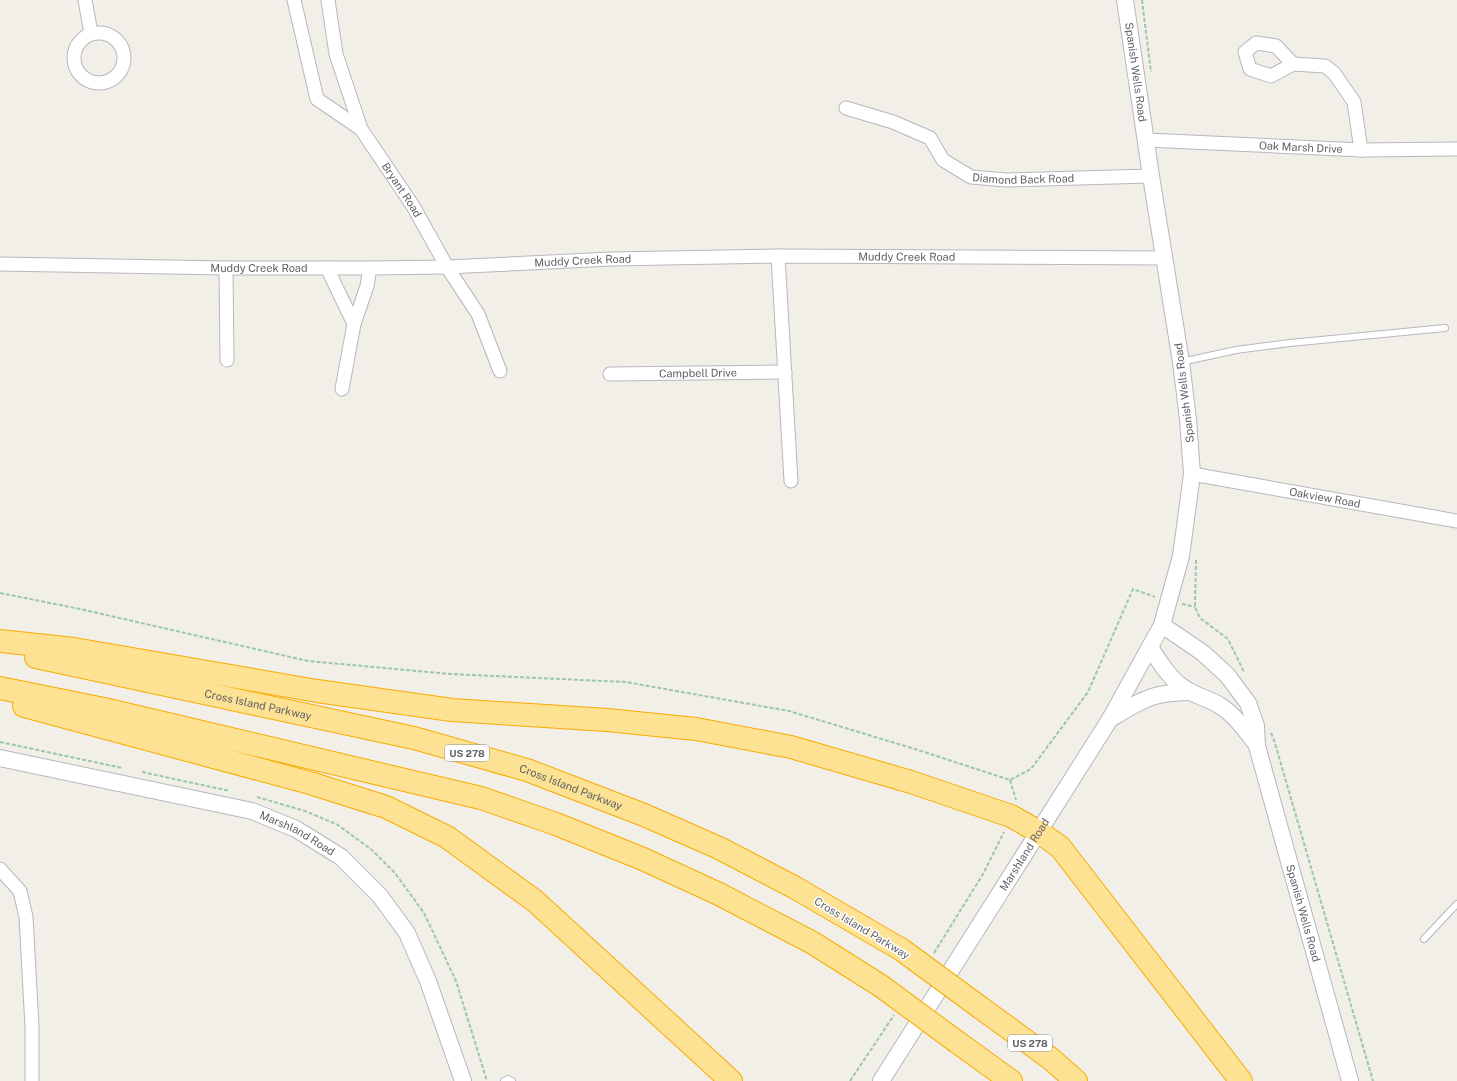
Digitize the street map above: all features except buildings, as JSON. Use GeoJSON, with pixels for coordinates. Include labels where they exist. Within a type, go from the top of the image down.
{"type":"FeatureCollection","features":[{"type":"Feature","properties":{"kind":"highway"},"geometry":{"type":"LineString","coordinates":[[0,640],[74,649],[317,691],[452,710],[607,720],[696,729],[791,747],[911,782],[1011,816],[1039,832],[1060,847],[1241,1081]]}},
{"type":"Feature","properties":{"kind":"highway","name":"Cross Island Parkway"},"geometry":{"type":"LineString","coordinates":[[0,650],[414,738],[527,770],[644,815],[719,848],[794,887],[902,950],[1051,1059],[1076,1081]]}},
{"type":"Feature","properties":{"kind":"highway"},"geometry":{"type":"LineString","coordinates":[[0,688],[104,709],[481,798],[556,824],[643,859],[719,894],[813,943],[881,986],[1011,1081]]}},
{"type":"Feature","properties":{"kind":"highway"},"geometry":{"type":"LineString","coordinates":[[0,699],[86,724],[310,783],[386,807],[447,837],[536,901],[731,1081]]}},
{"type":"Feature","properties":{"kind":"street"},"geometry":{"type":"LineString","coordinates":[[85,0],[91,33]]}},
{"type":"Feature","properties":{"kind":"street"},"geometry":{"type":"LineString","coordinates":[[294,0],[317,99],[361,129]]}},
{"type":"Feature","properties":{"kind":"street","name":"Bryant Road"},"geometry":{"type":"LineString","coordinates":[[328,0],[336,54],[361,129],[413,206],[447,267],[478,314],[500,371]]}},
{"type":"Feature","properties":{"kind":"street","name":"Spanish Wells Road"},"geometry":{"type":"LineString","coordinates":[[1125,0],[1151,176],[1181,362],[1188,419],[1192,474],[1188,514],[1181,556],[1162,625],[1204,653],[1227,675],[1248,704],[1256,726],[1257,746],[1350,1081]]}},
{"type":"Feature","properties":{"kind":"street"},"geometry":{"type":"LineString","coordinates":[[1293,64],[1324,66],[1334,73],[1354,102],[1362,150]]}},
{"type":"Feature","properties":{"kind":"street","name":"Diamond Back Road"},"geometry":{"type":"LineString","coordinates":[[846,108],[893,122],[930,138],[943,160],[971,178],[1006,180],[1151,176]]}},
{"type":"Feature","properties":{"kind":"street","name":"Oak Marsh Drive"},"geometry":{"type":"LineString","coordinates":[[1146,140],[1362,150],[1457,149]]}},
{"type":"Feature","properties":{"kind":"street"},"geometry":{"type":"LineString","coordinates":[[778,256],[791,481]]}},
{"type":"Feature","properties":{"kind":"street","name":"Muddy Creek Road"},"geometry":{"type":"LineString","coordinates":[[0,264],[226,268],[370,268],[447,267],[611,259],[778,256],[1165,258]]}},
{"type":"Feature","properties":{"kind":"street"},"geometry":{"type":"LineString","coordinates":[[226,268],[227,360]]}},
{"type":"Feature","properties":{"kind":"street"},"geometry":{"type":"LineString","coordinates":[[327,268],[354,324]]}},
{"type":"Feature","properties":{"kind":"street"},"geometry":{"type":"LineString","coordinates":[[342,389],[354,324],[367,286],[370,268]]}},
{"type":"Feature","properties":{"kind":"street","name":"Campbell Drive"},"geometry":{"type":"LineString","coordinates":[[610,374],[785,372]]}},
{"type":"Feature","properties":{"kind":"street","name":"Oakview Road"},"geometry":{"type":"LineString","coordinates":[[1192,474],[1457,521]]}},
{"type":"Feature","properties":{"kind":"street","name":"Marshland Road"},"geometry":{"type":"LineString","coordinates":[[881,1081],[1110,719],[1162,625]]}},
{"type":"Feature","properties":{"kind":"street","name":"Spanish Wells Road"},"geometry":{"type":"LineString","coordinates":[[1150,647],[1169,674],[1180,686],[1219,705],[1230,713],[1240,722],[1257,746]]}},
{"type":"Feature","properties":{"kind":"street"},"geometry":{"type":"LineString","coordinates":[[1110,719],[1136,704],[1158,695],[1191,692]]}},
{"type":"Feature","properties":{"kind":"street","name":"Marshland Road"},"geometry":{"type":"LineString","coordinates":[[0,758],[252,810],[296,829],[341,858],[380,896],[407,933],[428,981],[463,1081]]}},
{"type":"Feature","properties":{"kind":"street"},"geometry":{"type":"LineString","coordinates":[[0,869],[20,891],[26,917],[32,1027],[32,1081]]}},
{"type":"Feature","properties":{"kind":"lane"},"geometry":{"type":"LineString","coordinates":[[1181,362],[1236,350],[1290,343],[1446,328]]}},
{"type":"Feature","properties":{"kind":"lane"},"geometry":{"type":"LineString","coordinates":[[1424,939],[1457,904]]}},
{"type":"Feature","properties":{"kind":"lane"},"geometry":{"type":"LineString","coordinates":[[504,1081],[508,1079],[512,1081]]}},
{"type":"Feature","properties":{"kind":"path"},"geometry":{"type":"LineString","coordinates":[[0,593],[80,609],[308,661],[450,674],[626,682],[789,711],[915,748],[1010,780],[1032,769],[1088,692],[1133,589],[1168,602],[1195,607]]}},
{"type":"Feature","properties":{"kind":"path"},"geometry":{"type":"LineString","coordinates":[[0,742],[126,769]]}},
{"type":"Feature","properties":{"kind":"path"},"geometry":{"type":"LineString","coordinates":[[140,772],[237,792]]}},
{"type":"Feature","properties":{"kind":"path"},"geometry":{"type":"LineString","coordinates":[[930,959],[983,874],[1011,816],[1017,801],[1010,780]]}},
{"type":"Feature","properties":{"kind":"path"},"geometry":{"type":"LineString","coordinates":[[251,795],[305,811],[338,825],[372,850],[395,873],[424,913],[456,981],[487,1081]]}},
{"type":"Feature","properties":{"kind":"path"},"geometry":{"type":"LineString","coordinates":[[850,1081],[897,1010]]}}]}
